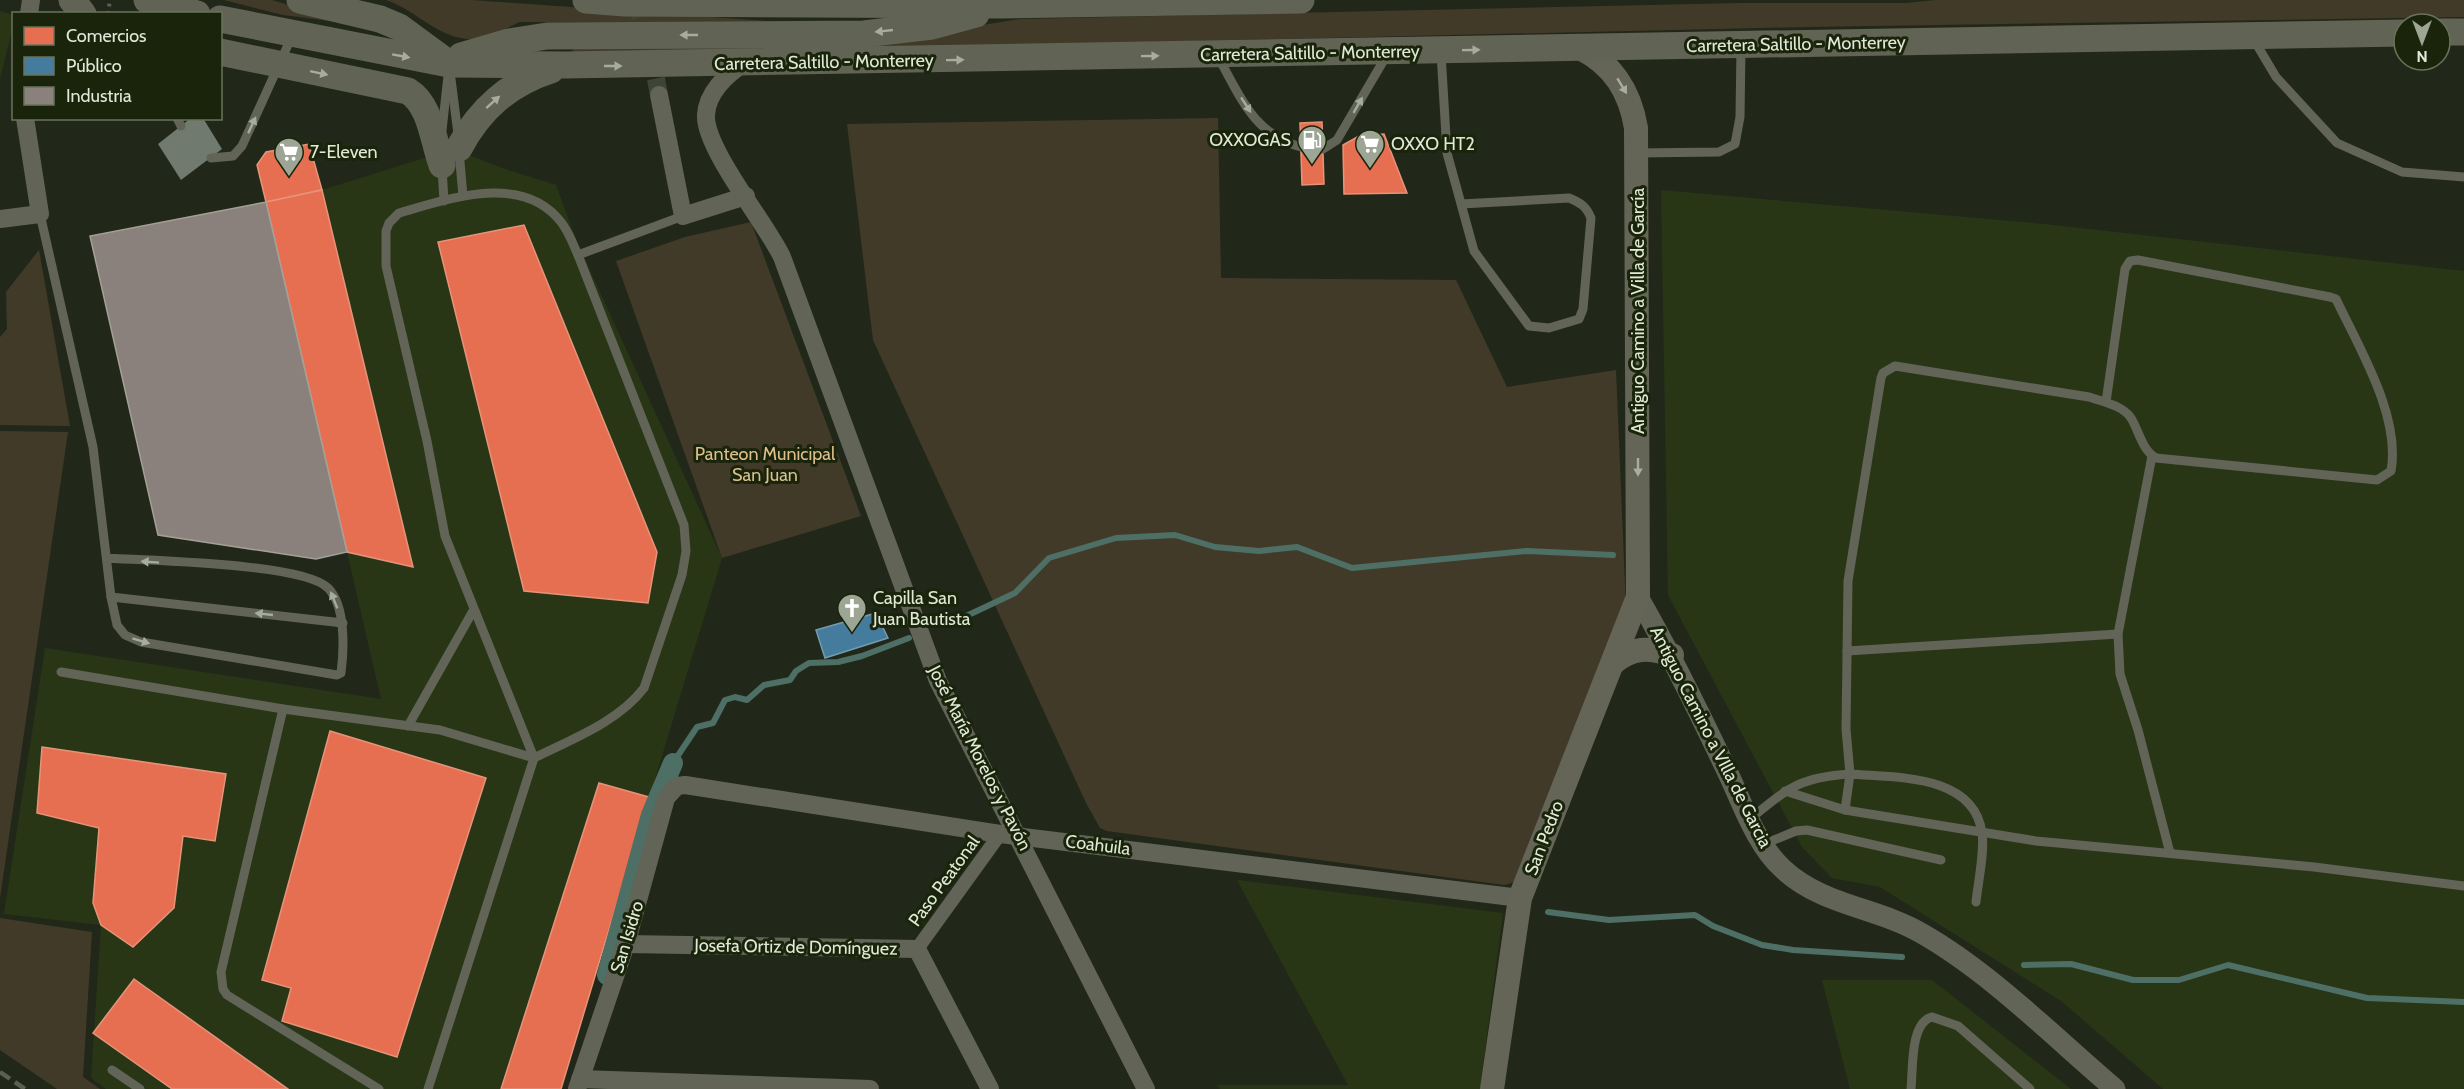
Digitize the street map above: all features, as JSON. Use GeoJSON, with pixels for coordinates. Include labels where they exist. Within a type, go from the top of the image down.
{"type":"FeatureCollection","features":[{"type":"Feature","properties":{"kind":"main road"},"geometry":{"type":"LineString","coordinates":[[147,0],[190,12]]}},
{"type":"Feature","properties":{"kind":"main road"},"geometry":{"type":"LineString","coordinates":[[300,0],[380,19],[399,27],[449,64],[453,58],[468,53],[537,37],[864,34],[932,26],[1002,5]]}},
{"type":"Feature","properties":{"kind":"main road"},"geometry":{"type":"LineString","coordinates":[[585,0],[625,3],[819,2],[1002,5],[1301,0]]}},
{"type":"Feature","properties":{"kind":"main road","name":"Carretera Saltillo - Monterrey"},"geometry":{"type":"LineString","coordinates":[[222,20],[449,64],[566,65],[742,64],[2392,33]]}},
{"type":"Feature","properties":{"kind":"main road","name":"Antiguo Camino a Villa de García"},"geometry":{"type":"LineString","coordinates":[[1580,48],[1602,60],[1623,86],[1632,104],[1638,153],[1638,597]]}},
{"type":"Feature","properties":{"kind":"main road"},"geometry":{"type":"LineString","coordinates":[[222,52],[408,91],[417,96],[424,106],[450,157],[470,129],[499,96],[518,83],[566,65]]}},
{"type":"Feature","properties":{"kind":"main road","name":"San Pedro"},"geometry":{"type":"LineString","coordinates":[[1492,1089],[1520,898],[1638,597]]}},
{"type":"Feature","properties":{"kind":"main road"},"geometry":{"type":"LineString","coordinates":[[1613,663],[1630,651],[1646,648],[1672,655]]}},
{"type":"Feature","properties":{"kind":"street","name":"José María Morelos y Pavón"},"geometry":{"type":"LineString","coordinates":[[742,64],[719,85],[706,115],[716,148],[782,257],[938,681],[1146,1089]]}},
{"type":"Feature","properties":{"kind":"street"},"geometry":{"type":"LineString","coordinates":[[659,95],[683,216],[746,196]]}},
{"type":"Feature","properties":{"kind":"street"},"geometry":{"type":"LineString","coordinates":[[0,219],[40,213],[25,120]]}},
{"type":"Feature","properties":{"kind":"street","name":"Antiguo Camino a VIlla de Garcia"},"geometry":{"type":"LineString","coordinates":[[1638,597],[1672,655],[1750,819],[1781,868],[1807,888],[1842,904],[1920,932],[1944,947],[1975,969],[2115,1089]]}},
{"type":"Feature","properties":{"kind":"street","name":"Coahuila"},"geometry":{"type":"LineString","coordinates":[[677,786],[694,784],[1000,834],[1520,898]]}},
{"type":"Feature","properties":{"kind":"street","name":"San Isidro"},"geometry":{"type":"LineString","coordinates":[[579,1084],[626,944],[666,798],[677,786]]}},
{"type":"Feature","properties":{"kind":"street","name":"Paso Peatonal"},"geometry":{"type":"LineString","coordinates":[[918,949],[1000,834]]}},
{"type":"Feature","properties":{"kind":"street","name":"Josefa Ortiz de Domínguez"},"geometry":{"type":"LineString","coordinates":[[626,944],[918,949],[990,1089]]}},
{"type":"Feature","properties":{"kind":"street"},"geometry":{"type":"LineString","coordinates":[[579,1084],[870,1089]]}},
{"type":"Feature","properties":{"kind":"lane"},"geometry":{"type":"LineString","coordinates":[[211,158],[232,156],[242,146],[292,35]]}},
{"type":"Feature","properties":{"kind":"lane"},"geometry":{"type":"LineString","coordinates":[[2252,36],[2276,77],[2337,143],[2402,172],[2464,177]]}},
{"type":"Feature","properties":{"kind":"lane"},"geometry":{"type":"LineString","coordinates":[[1638,153],[1719,152],[1735,144],[1740,117],[1742,45]]}},
{"type":"Feature","properties":{"kind":"lane"},"geometry":{"type":"LineString","coordinates":[[1441,51],[1447,153],[1461,204],[1474,251],[1524,323],[1536,328],[1549,328],[1579,319],[1583,309],[1591,218],[1581,203],[1569,198],[1461,204]]}},
{"type":"Feature","properties":{"kind":"lane"},"geometry":{"type":"LineString","coordinates":[[1323,149],[1337,140],[1389,52]]}},
{"type":"Feature","properties":{"kind":"lane"},"geometry":{"type":"LineString","coordinates":[[1217,55],[1247,108],[1264,130],[1280,141],[1301,147]]}},
{"type":"Feature","properties":{"kind":"lane"},"geometry":{"type":"LineString","coordinates":[[444,201],[450,157],[449,64]]}},
{"type":"Feature","properties":{"kind":"lane"},"geometry":{"type":"LineString","coordinates":[[449,64],[442,129],[463,196]]}},
{"type":"Feature","properties":{"kind":"lane"},"geometry":{"type":"LineString","coordinates":[[61,672],[283,709],[440,730],[534,758],[632,704],[644,688],[682,574],[686,551],[684,525],[578,255],[560,221],[543,207],[523,196],[490,192],[463,196],[399,213],[393,218],[386,231],[386,266],[427,441],[445,536],[473,611],[534,758],[428,1089]]}},
{"type":"Feature","properties":{"kind":"lane"},"geometry":{"type":"LineString","coordinates":[[40,213],[93,447],[111,597],[117,625],[125,635],[141,642],[337,675],[342,670],[343,623],[330,589],[303,576],[282,571],[107,558]]}},
{"type":"Feature","properties":{"kind":"lane"},"geometry":{"type":"LineString","coordinates":[[578,255],[683,216]]}},
{"type":"Feature","properties":{"kind":"lane"},"geometry":{"type":"LineString","coordinates":[[2106,402],[2125,268],[2130,261],[2149,262],[2336,299],[2381,396],[2394,454],[2391,471],[2377,480],[2152,456]]}},
{"type":"Feature","properties":{"kind":"lane"},"geometry":{"type":"LineString","coordinates":[[1845,810],[1850,774],[1846,729],[1848,581],[1883,373],[1895,366],[2106,402],[2130,416],[2152,456],[2118,634],[2120,674],[2138,730],[2170,854]]}},
{"type":"Feature","properties":{"kind":"lane"},"geometry":{"type":"LineString","coordinates":[[111,597],[343,623]]}},
{"type":"Feature","properties":{"kind":"lane"},"geometry":{"type":"LineString","coordinates":[[408,726],[473,611]]}},
{"type":"Feature","properties":{"kind":"lane"},"geometry":{"type":"LineString","coordinates":[[1847,651],[2118,634]]}},
{"type":"Feature","properties":{"kind":"lane"},"geometry":{"type":"LineString","coordinates":[[283,709],[221,972],[223,989],[227,995],[379,1089]]}},
{"type":"Feature","properties":{"kind":"lane"},"geometry":{"type":"LineString","coordinates":[[1750,819],[1801,781],[1822,776],[1850,774],[1922,780],[1951,790],[1967,802],[1976,815],[1982,833],[1976,902]]}},
{"type":"Feature","properties":{"kind":"lane"},"geometry":{"type":"LineString","coordinates":[[1785,791],[1845,810],[2036,841],[2314,867],[2464,886]]}},
{"type":"Feature","properties":{"kind":"lane"},"geometry":{"type":"LineString","coordinates":[[1764,844],[1796,831],[1807,830],[1941,860]]}},
{"type":"Feature","properties":{"kind":"lane"},"geometry":{"type":"LineString","coordinates":[[1911,1089],[1917,1031],[1922,1022],[1932,1017],[1958,1026],[2030,1089]]}},
{"type":"Feature","properties":{"kind":"lane"},"geometry":{"type":"LineString","coordinates":[[112,1070],[140,1089]]}},
{"type":"Feature","properties":{"kind":"shaded area"},"geometry":{"type":"Polygon","coordinates":[[[0,11],[12,15],[12,30],[0,79],[0,11]]]}},
{"type":"Feature","properties":{"kind":"shaded area"},"geometry":{"type":"Polygon","coordinates":[[[453,149],[556,185],[577,242],[722,558],[561,1089],[106,1089],[91,1078],[101,925],[4,914],[45,648],[381,699],[266,202],[322,190],[453,149]]]}},
{"type":"Feature","properties":{"kind":"shaded area"},"geometry":{"type":"Polygon","coordinates":[[[1661,190],[2044,224],[2464,271],[2464,1089],[2163,1089],[2061,1001],[1880,887],[1832,878],[1802,847],[1668,595],[1661,190]]]}},
{"type":"Feature","properties":{"kind":"shaded area"},"geometry":{"type":"Polygon","coordinates":[[[1237,880],[1503,913],[1480,1089],[1220,1089],[1217,1085],[1348,1085],[1237,880]]]}},
{"type":"Feature","properties":{"kind":"shaded area"},"geometry":{"type":"Polygon","coordinates":[[[1822,980],[1932,980],[2071,1089],[1850,1089],[1822,980]]]}},
{"type":"Feature","properties":{"kind":"green space"},"geometry":{"type":"Polygon","coordinates":[[[224,0],[272,0],[353,24],[283,15],[224,0]]]}},
{"type":"Feature","properties":{"kind":"green space"},"geometry":{"type":"Polygon","coordinates":[[[386,0],[472,0],[794,23],[520,22],[485,38],[467,39],[442,32],[386,0]]]}},
{"type":"Feature","properties":{"kind":"green space"},"geometry":{"type":"Polygon","coordinates":[[[1935,0],[2464,0],[2464,17],[2452,17],[2452,12],[2392,12],[2392,18],[1807,27],[568,55],[577,46],[896,39],[1020,19],[1740,3],[1907,3],[1935,0]]]}},
{"type":"Feature","properties":{"kind":"green space"},"geometry":{"type":"Polygon","coordinates":[[[1218,118],[1221,278],[1456,280],[1507,387],[1616,370],[1626,608],[1515,882],[1504,885],[1107,831],[1100,828],[1086,803],[873,340],[847,124],[1218,118]]]}},
{"type":"Feature","properties":{"kind":"green space","name":"Panteon Municipal San Juan"},"geometry":{"type":"Polygon","coordinates":[[[751,222],[861,516],[722,558],[616,261],[685,237],[751,222]]]}},
{"type":"Feature","properties":{"kind":"green space"},"geometry":{"type":"Polygon","coordinates":[[[39,250],[70,426],[0,425],[0,337],[7,329],[6,292],[39,250]]]}},
{"type":"Feature","properties":{"kind":"green space"},"geometry":{"type":"Polygon","coordinates":[[[0,431],[68,432],[0,898],[0,431]]]}},
{"type":"Feature","properties":{"kind":"green space"},"geometry":{"type":"Polygon","coordinates":[[[0,918],[92,932],[83,1077],[100,1089],[57,1089],[0,1050],[0,918]]]}},
{"type":"Feature","properties":{"kind":"building: Comercios","name":"OXXOGAS"},"geometry":{"type":"Polygon","coordinates":[[[1322,122],[1324,184],[1302,185],[1300,123],[1322,122]]]}},
{"type":"Feature","properties":{"kind":"building: Comercios","name":"OXXO HT2"},"geometry":{"type":"Polygon","coordinates":[[[1384,134],[1407,193],[1344,194],[1343,145],[1359,136],[1384,134]]]}},
{"type":"Feature","properties":{"kind":"building: Comercios","name":"7-Eleven"},"geometry":{"type":"Polygon","coordinates":[[[309,144],[322,190],[266,202],[257,165],[266,152],[309,144]]]}},
{"type":"Feature","properties":{"kind":"building: Comercios"},"geometry":{"type":"Polygon","coordinates":[[[322,190],[413,567],[347,552],[266,202],[322,190]]]}},
{"type":"Feature","properties":{"kind":"building: Comercios"},"geometry":{"type":"Polygon","coordinates":[[[524,225],[657,552],[648,603],[524,591],[438,242],[524,225]]]}},
{"type":"Feature","properties":{"kind":"building: Comercios"},"geometry":{"type":"Polygon","coordinates":[[[330,731],[486,778],[397,1057],[282,1021],[291,988],[262,980],[330,731]]]}},
{"type":"Feature","properties":{"kind":"building: Comercios"},"geometry":{"type":"Polygon","coordinates":[[[42,747],[226,774],[215,841],[183,836],[174,908],[133,947],[101,925],[93,903],[99,828],[37,813],[42,747]]]}},
{"type":"Feature","properties":{"kind":"building: Comercios"},"geometry":{"type":"Polygon","coordinates":[[[599,783],[649,797],[561,1089],[501,1089],[599,783]]]}},
{"type":"Feature","properties":{"kind":"building: Comercios"},"geometry":{"type":"Polygon","coordinates":[[[134,979],[288,1089],[172,1089],[93,1033],[134,979]]]}},
{"type":"Feature","properties":{"kind":"building: Público","name":"Capilla San Juan Bautista"},"geometry":{"type":"Polygon","coordinates":[[[876,613],[888,638],[825,658],[816,630],[876,613]]]}},
{"type":"Feature","properties":{"kind":"building: Industria"},"geometry":{"type":"Polygon","coordinates":[[[266,202],[347,552],[316,559],[158,535],[90,236],[266,202]]]}},
{"type":"Feature","properties":{"kind":"building: Otros"},"geometry":{"type":"Polygon","coordinates":[[[188,120],[204,120],[222,149],[181,180],[158,144],[188,120]]]}},
{"type":"Feature","properties":{"kind":"waterway"},"geometry":{"type":"LineString","coordinates":[[962,618],[1015,593],[1049,558],[1116,538],[1175,535],[1215,547],[1259,551],[1297,547],[1352,568],[1527,551],[1613,555]]}},
{"type":"Feature","properties":{"kind":"waterway"},"geometry":{"type":"LineString","coordinates":[[673,763],[697,727],[713,723],[725,700],[735,697],[747,700],[764,685],[790,680],[796,671],[809,663],[838,662],[862,656],[909,638]]}},
{"type":"Feature","properties":{"kind":"waterway"},"geometry":{"type":"LineString","coordinates":[[607,975],[651,815],[673,763]]}},
{"type":"Feature","properties":{"kind":"waterway"},"geometry":{"type":"LineString","coordinates":[[1548,912],[1609,920],[1695,915],[1713,926],[1762,945],[1793,950],[1902,957]]}},
{"type":"Feature","properties":{"kind":"waterway"},"geometry":{"type":"LineString","coordinates":[[2024,965],[2071,964],[2133,980],[2179,980],[2228,965],[2367,998],[2464,1002]]}},
{"type":"Feature","properties":{"kind":"tunnel"},"geometry":{"type":"LineString","coordinates":[[636,0],[652,58],[659,95]]}},
{"type":"Feature","properties":{"kind":"railway"},"geometry":{"type":"LineString","coordinates":[[0,1072],[25,1089]]}},
{"type":"Feature","properties":{"kind":"place","name":"OXXOGAS"},"geometry":{"type":"Point","coordinates":[1312,166]}},
{"type":"Feature","properties":{"kind":"place","name":"OXXO HT2"},"geometry":{"type":"Point","coordinates":[1370,170]}},
{"type":"Feature","properties":{"kind":"place","name":"7-Eleven"},"geometry":{"type":"Point","coordinates":[289,178]}},
{"type":"Feature","properties":{"kind":"place","name":"Capilla San Juan Bautista"},"geometry":{"type":"Point","coordinates":[852,634]}}]}
